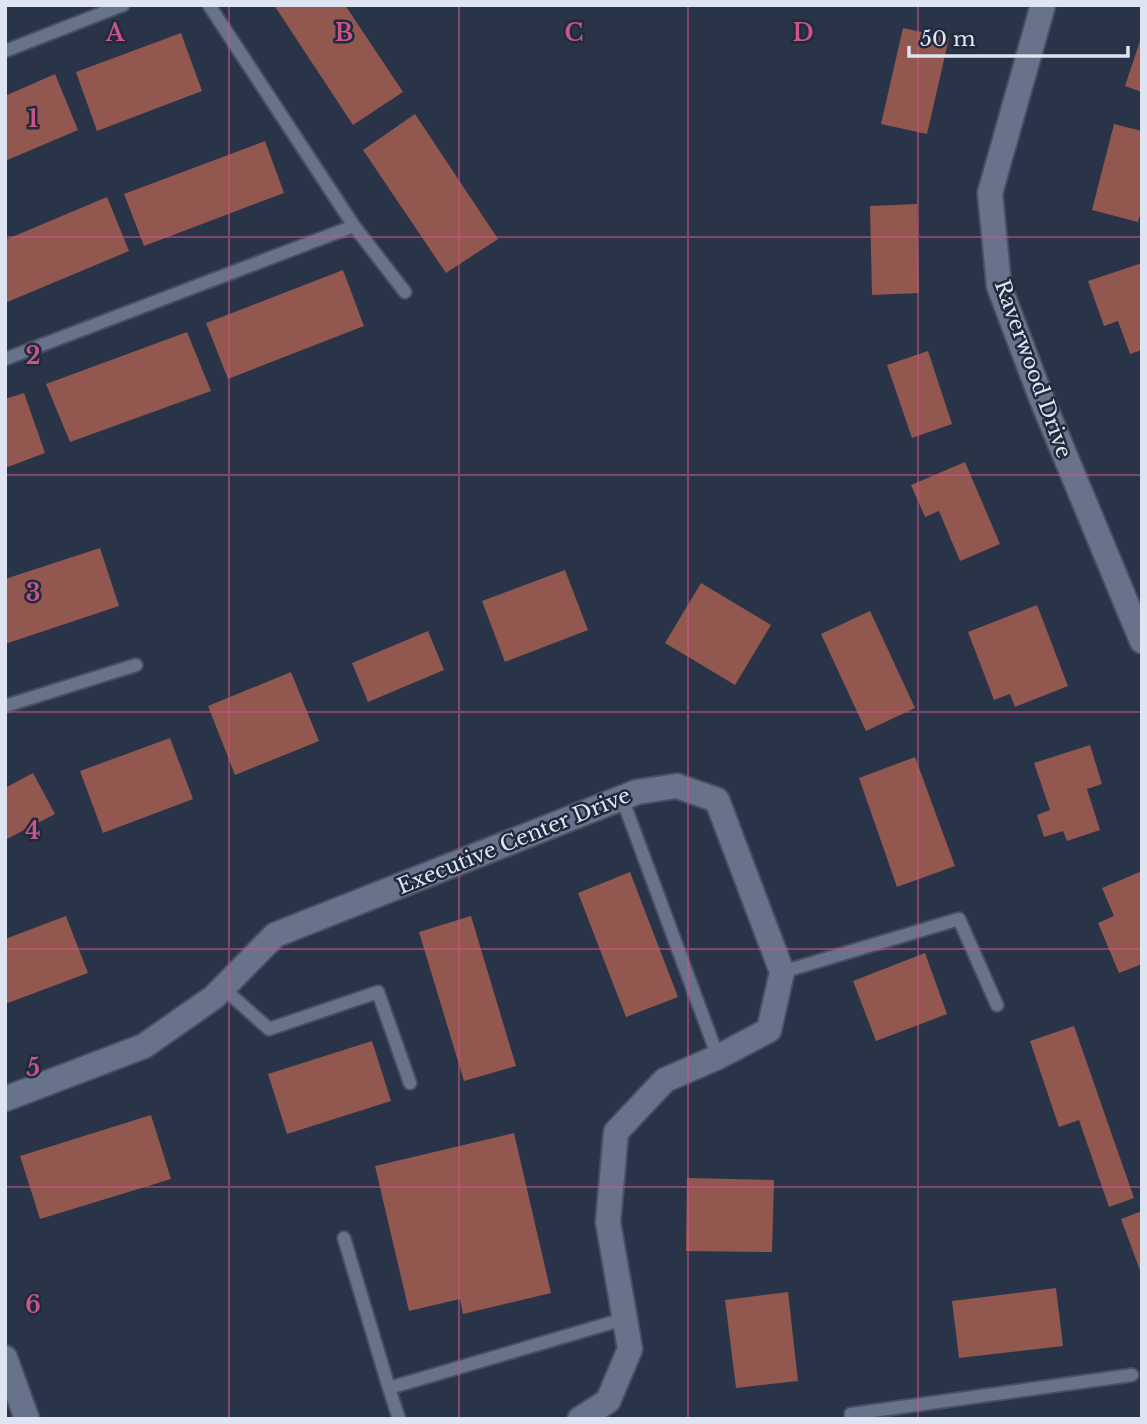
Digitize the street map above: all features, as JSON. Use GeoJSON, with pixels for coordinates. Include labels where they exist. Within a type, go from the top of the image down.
{"type":"FeatureCollection","features":[{"type":"Feature","properties":{"kind":"street","name":"Raverwood Drive"},"geometry":{"type":"LineString","coordinates":[[1042,5],[990,193],[999,286],[1042,400],[1142,641]]}},
{"type":"Feature","properties":{"kind":"street","name":"Executive Center Drive"},"geometry":{"type":"LineString","coordinates":[[5,1099],[144,1046],[214,997],[275,935],[638,792],[677,786],[717,800],[782,972]]}},
{"type":"Feature","properties":{"kind":"street"},"geometry":{"type":"LineString","coordinates":[[580,1419],[608,1401],[629,1349],[608,1222],[616,1132],[665,1080],[718,1057],[769,1030],[782,972]]}},
{"type":"Feature","properties":{"kind":"street"},"geometry":{"type":"LineString","coordinates":[[5,1358],[27,1419]]}},
{"type":"Feature","properties":{"kind":"lane"},"geometry":{"type":"LineString","coordinates":[[5,51],[123,5]]}},
{"type":"Feature","properties":{"kind":"lane"},"geometry":{"type":"LineString","coordinates":[[209,5],[354,226],[405,292]]}},
{"type":"Feature","properties":{"kind":"lane"},"geometry":{"type":"LineString","coordinates":[[5,359],[354,226]]}},
{"type":"Feature","properties":{"kind":"lane"},"geometry":{"type":"LineString","coordinates":[[5,706],[136,665]]}},
{"type":"Feature","properties":{"kind":"lane"},"geometry":{"type":"LineString","coordinates":[[622,798],[718,1057]]}},
{"type":"Feature","properties":{"kind":"lane"},"geometry":{"type":"LineString","coordinates":[[782,972],[959,919],[997,1005]]}},
{"type":"Feature","properties":{"kind":"lane"},"geometry":{"type":"LineString","coordinates":[[223,988],[269,1029],[377,992],[410,1083]]}},
{"type":"Feature","properties":{"kind":"lane"},"geometry":{"type":"LineString","coordinates":[[344,1238],[399,1419]]}},
{"type":"Feature","properties":{"kind":"lane"},"geometry":{"type":"LineString","coordinates":[[389,1388],[624,1319]]}},
{"type":"Feature","properties":{"kind":"lane"},"geometry":{"type":"LineString","coordinates":[[851,1419],[851,1414],[1132,1375]]}},
{"type":"Feature","properties":{"kind":"building"},"geometry":{"type":"Polygon","coordinates":[[[274,5],[345,5],[403,92],[353,125],[274,5]]]}},
{"type":"Feature","properties":{"kind":"building"},"geometry":{"type":"Polygon","coordinates":[[[903,28],[949,38],[927,134],[881,124],[903,28]]]}},
{"type":"Feature","properties":{"kind":"building"},"geometry":{"type":"Polygon","coordinates":[[[181,33],[202,91],[97,131],[76,72],[181,33]]]}},
{"type":"Feature","properties":{"kind":"building"},"geometry":{"type":"Polygon","coordinates":[[[1142,38],[1142,92],[1125,86],[1142,38]]]}},
{"type":"Feature","properties":{"kind":"building"},"geometry":{"type":"Polygon","coordinates":[[[55,74],[78,130],[5,161],[5,96],[55,74]]]}},
{"type":"Feature","properties":{"kind":"building"},"geometry":{"type":"Polygon","coordinates":[[[415,114],[498,239],[446,273],[363,150],[415,114]]]}},
{"type":"Feature","properties":{"kind":"building"},"geometry":{"type":"Polygon","coordinates":[[[1114,124],[1142,131],[1142,208],[1138,222],[1092,210],[1114,124]]]}},
{"type":"Feature","properties":{"kind":"building"},"geometry":{"type":"Polygon","coordinates":[[[265,141],[284,193],[144,246],[124,194],[265,141]]]}},
{"type":"Feature","properties":{"kind":"building"},"geometry":{"type":"Polygon","coordinates":[[[107,197],[129,251],[5,303],[5,240],[107,197]]]}},
{"type":"Feature","properties":{"kind":"building"},"geometry":{"type":"Polygon","coordinates":[[[917,204],[919,293],[872,295],[870,206],[917,204]]]}},
{"type":"Feature","properties":{"kind":"building"},"geometry":{"type":"Polygon","coordinates":[[[1142,263],[1142,350],[1130,354],[1118,321],[1104,326],[1088,281],[1142,263]]]}},
{"type":"Feature","properties":{"kind":"building"},"geometry":{"type":"Polygon","coordinates":[[[343,270],[364,326],[228,379],[206,323],[343,270]]]}},
{"type":"Feature","properties":{"kind":"building"},"geometry":{"type":"Polygon","coordinates":[[[187,332],[211,391],[70,442],[46,384],[187,332]]]}},
{"type":"Feature","properties":{"kind":"building"},"geometry":{"type":"Polygon","coordinates":[[[928,351],[952,424],[912,438],[887,365],[928,351]]]}},
{"type":"Feature","properties":{"kind":"building"},"geometry":{"type":"Polygon","coordinates":[[[24,393],[45,453],[5,468],[5,399],[24,393]]]}},
{"type":"Feature","properties":{"kind":"building"},"geometry":{"type":"Polygon","coordinates":[[[965,462],[1000,544],[960,561],[939,511],[925,517],[911,485],[965,462]]]}},
{"type":"Feature","properties":{"kind":"building"},"geometry":{"type":"Polygon","coordinates":[[[100,548],[119,606],[5,644],[5,579],[100,548]]]}},
{"type":"Feature","properties":{"kind":"building"},"geometry":{"type":"Polygon","coordinates":[[[565,570],[588,630],[505,662],[482,601],[565,570]]]}},
{"type":"Feature","properties":{"kind":"building"},"geometry":{"type":"Polygon","coordinates":[[[701,583],[771,625],[735,685],[665,643],[701,583]]]}},
{"type":"Feature","properties":{"kind":"building"},"geometry":{"type":"Polygon","coordinates":[[[1037,605],[1068,686],[1015,707],[1010,694],[994,700],[968,632],[1037,605]]]}},
{"type":"Feature","properties":{"kind":"building"},"geometry":{"type":"Polygon","coordinates":[[[870,611],[915,708],[866,731],[821,634],[870,611]]]}},
{"type":"Feature","properties":{"kind":"building"},"geometry":{"type":"Polygon","coordinates":[[[428,631],[444,670],[368,702],[352,663],[428,631]]]}},
{"type":"Feature","properties":{"kind":"building"},"geometry":{"type":"Polygon","coordinates":[[[291,672],[319,741],[235,775],[208,706],[291,672]]]}},
{"type":"Feature","properties":{"kind":"building"},"geometry":{"type":"Polygon","coordinates":[[[170,738],[193,799],[103,833],[80,771],[170,738]]]}},
{"type":"Feature","properties":{"kind":"building"},"geometry":{"type":"Polygon","coordinates":[[[1090,745],[1102,784],[1087,789],[1100,830],[1067,841],[1063,831],[1044,837],[1037,815],[1050,810],[1034,763],[1090,745]]]}},
{"type":"Feature","properties":{"kind":"building"},"geometry":{"type":"Polygon","coordinates":[[[915,757],[955,866],[897,887],[859,778],[915,757]]]}},
{"type":"Feature","properties":{"kind":"building"},"geometry":{"type":"Polygon","coordinates":[[[33,773],[55,814],[5,840],[5,788],[33,773]]]}},
{"type":"Feature","properties":{"kind":"building"},"geometry":{"type":"Polygon","coordinates":[[[1142,871],[1142,964],[1119,973],[1098,923],[1114,916],[1102,888],[1142,871]]]}},
{"type":"Feature","properties":{"kind":"building"},"geometry":{"type":"Polygon","coordinates":[[[630,872],[678,997],[626,1017],[578,893],[630,872]]]}},
{"type":"Feature","properties":{"kind":"building"},"geometry":{"type":"Polygon","coordinates":[[[66,916],[88,973],[5,1004],[5,939],[66,916]]]}},
{"type":"Feature","properties":{"kind":"building"},"geometry":{"type":"Polygon","coordinates":[[[471,916],[516,1066],[464,1081],[419,932],[471,916]]]}},
{"type":"Feature","properties":{"kind":"building"},"geometry":{"type":"Polygon","coordinates":[[[925,953],[947,1014],[876,1041],[853,981],[925,953]]]}},
{"type":"Feature","properties":{"kind":"building"},"geometry":{"type":"Polygon","coordinates":[[[1074,1026],[1134,1198],[1109,1207],[1079,1120],[1059,1127],[1030,1041],[1074,1026]]]}},
{"type":"Feature","properties":{"kind":"building"},"geometry":{"type":"Polygon","coordinates":[[[372,1041],[391,1101],[287,1134],[268,1074],[372,1041]]]}},
{"type":"Feature","properties":{"kind":"building"},"geometry":{"type":"Polygon","coordinates":[[[151,1115],[171,1179],[40,1219],[20,1156],[151,1115]]]}},
{"type":"Feature","properties":{"kind":"building"},"geometry":{"type":"Polygon","coordinates":[[[514,1133],[551,1293],[463,1314],[460,1299],[409,1311],[375,1166],[514,1133]]]}},
{"type":"Feature","properties":{"kind":"building"},"geometry":{"type":"Polygon","coordinates":[[[687,1178],[774,1180],[772,1252],[686,1251],[687,1178]]]}},
{"type":"Feature","properties":{"kind":"building"},"geometry":{"type":"Polygon","coordinates":[[[1142,1211],[1142,1273],[1141,1273],[1121,1219],[1142,1211]]]}},
{"type":"Feature","properties":{"kind":"building"},"geometry":{"type":"Polygon","coordinates":[[[1056,1288],[1063,1346],[959,1358],[952,1301],[1056,1288]]]}},
{"type":"Feature","properties":{"kind":"building"},"geometry":{"type":"Polygon","coordinates":[[[788,1292],[798,1381],[736,1388],[725,1300],[788,1292]]]}}]}
